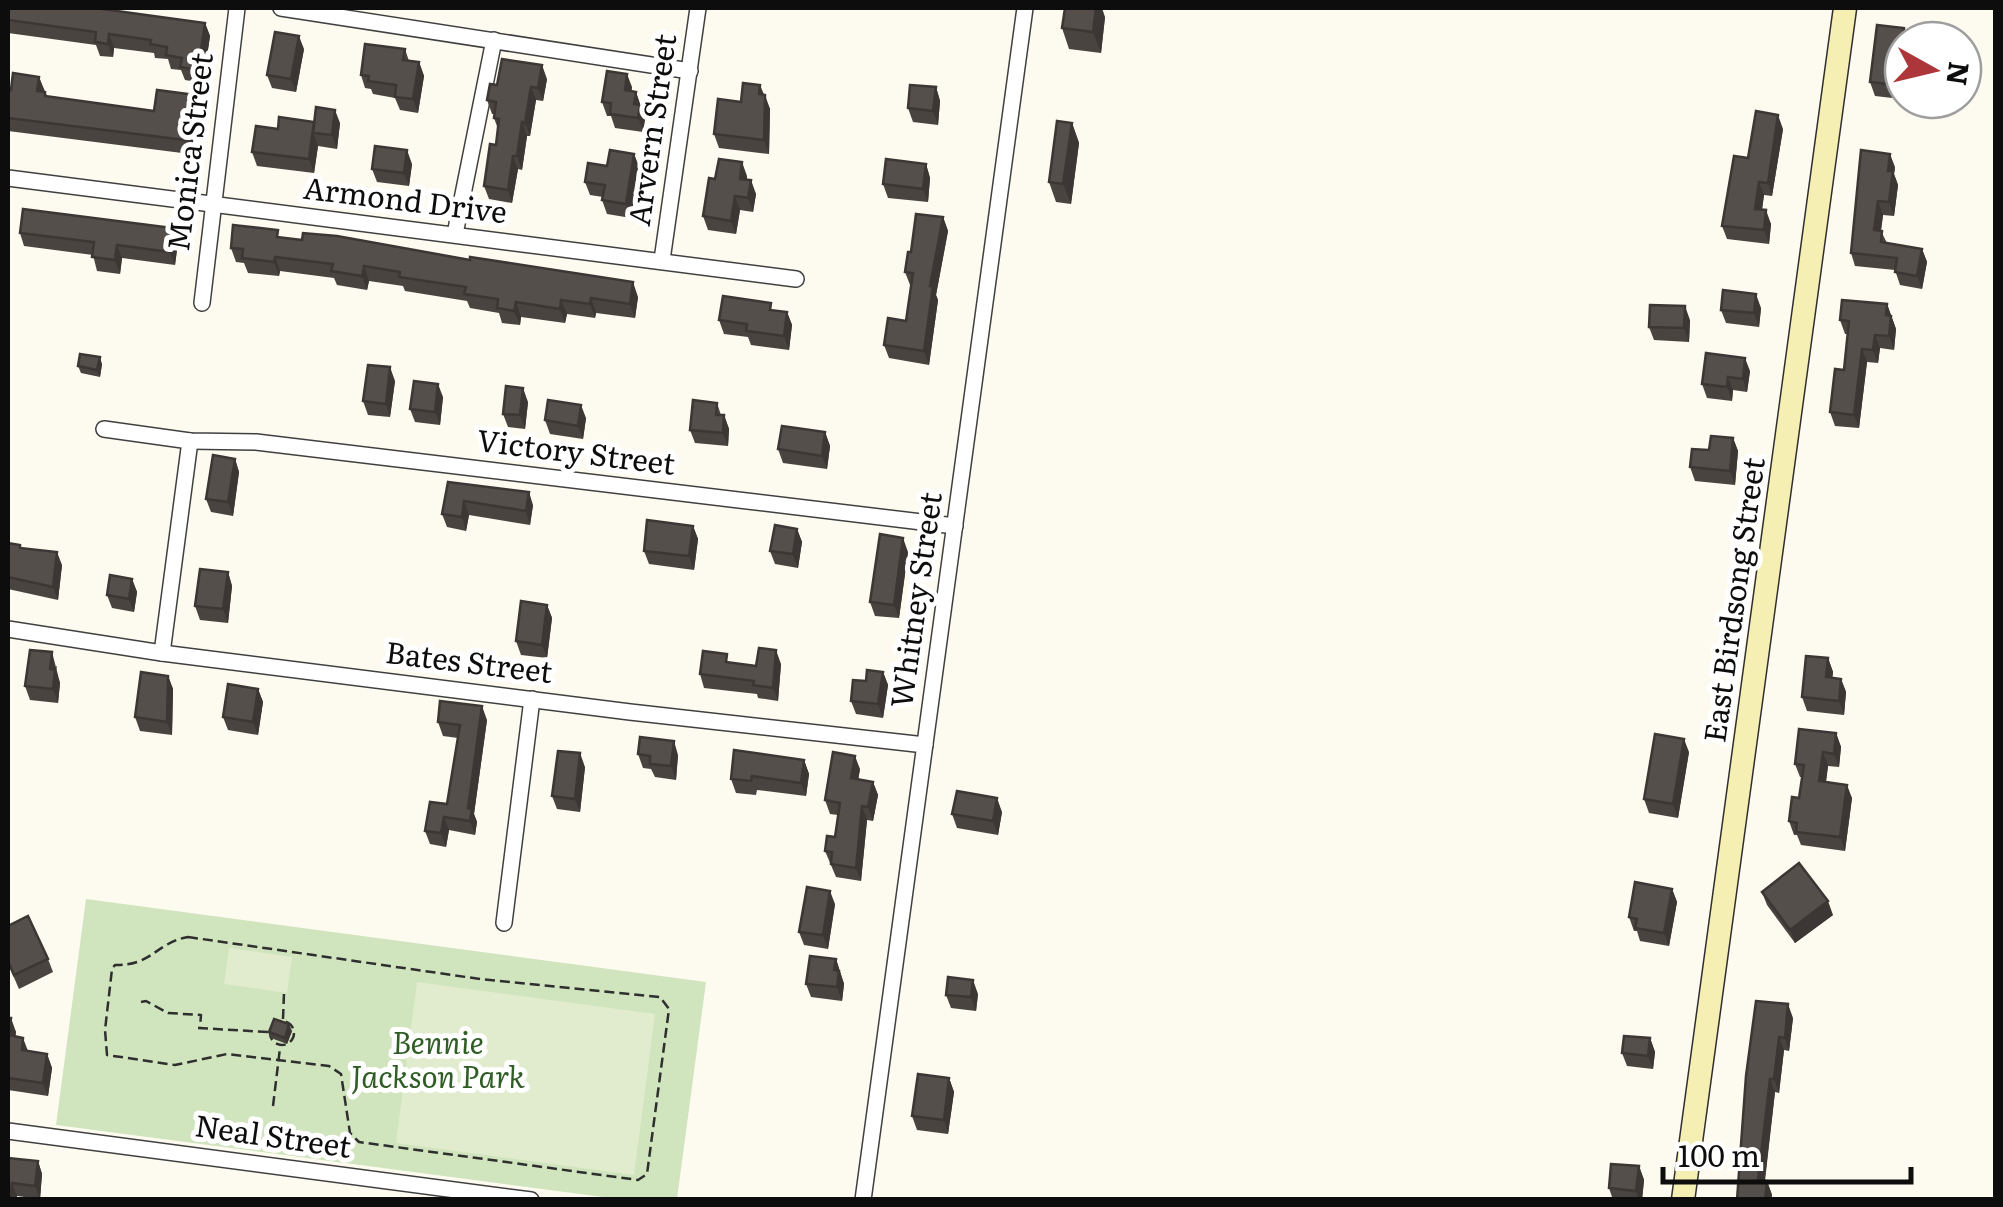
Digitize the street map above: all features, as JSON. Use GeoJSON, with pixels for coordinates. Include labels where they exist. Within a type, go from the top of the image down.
{"type":"FeatureCollection","features":[{"type":"Feature","properties":{"kind":"street","name":"Monica Street"},"geometry":{"type":"LineString","coordinates":[[202,302],[237,8]]}},
{"type":"Feature","properties":{"kind":"street"},"geometry":{"type":"LineString","coordinates":[[280,8],[690,70]]}},
{"type":"Feature","properties":{"kind":"street","name":"Arvern Street"},"geometry":{"type":"LineString","coordinates":[[662,260],[698,8]]}},
{"type":"Feature","properties":{"kind":"street","name":"Whitney Street"},"geometry":{"type":"LineString","coordinates":[[863,1200],[1025,8]]}},
{"type":"Feature","properties":{"kind":"street","name":"East Birdsong Street"},"geometry":{"type":"LineString","coordinates":[[1683,1200],[1845,8]]}},
{"type":"Feature","properties":{"kind":"street"},"geometry":{"type":"LineString","coordinates":[[455,234],[494,40]]}},
{"type":"Feature","properties":{"kind":"street","name":"Armond Drive"},"geometry":{"type":"LineString","coordinates":[[8,178],[796,279]]}},
{"type":"Feature","properties":{"kind":"street","name":"Victory Street"},"geometry":{"type":"LineString","coordinates":[[104,429],[190,441],[256,442],[956,526]]}},
{"type":"Feature","properties":{"kind":"street"},"geometry":{"type":"LineString","coordinates":[[162,653],[190,441]]}},
{"type":"Feature","properties":{"kind":"street","name":"Bates Street"},"geometry":{"type":"LineString","coordinates":[[8,629],[162,653],[925,744]]}},
{"type":"Feature","properties":{"kind":"street"},"geometry":{"type":"LineString","coordinates":[[504,922],[532,699]]}},
{"type":"Feature","properties":{"kind":"street","name":"Neal Street"},"geometry":{"type":"LineString","coordinates":[[8,1131],[530,1200]]}},
{"type":"Feature","properties":{"kind":"path"},"geometry":{"type":"LineString","coordinates":[[188,937],[480,979],[654,994],[668,1008],[647,1174],[638,1180],[359,1142],[350,1134],[336,1068],[279,1060],[227,1054],[175,1065],[108,1055],[104,1030],[112,969],[115,965],[140,963],[176,940],[188,937]]}},
{"type":"Feature","properties":{"kind":"path"},"geometry":{"type":"LineString","coordinates":[[282,1021],[284,992]]}},
{"type":"Feature","properties":{"kind":"path"},"geometry":{"type":"LineString","coordinates":[[141,1002],[168,1013],[201,1015],[199,1028],[270,1032]]}},
{"type":"Feature","properties":{"kind":"path"},"geometry":{"type":"LineString","coordinates":[[282,1021],[290,1024],[294,1034],[288,1044],[280,1045],[273,1042],[270,1032],[275,1023],[282,1021]]}},
{"type":"Feature","properties":{"kind":"path"},"geometry":{"type":"LineString","coordinates":[[273,1106],[280,1045]]}},
{"type":"Feature","properties":{"kind":"green space","name":"Bennie Jackson Park"},"geometry":{"type":"Polygon","coordinates":[[[86,899],[706,982],[677,1199],[618,1199],[56,1125],[86,899]]]}},
{"type":"Feature","properties":{"kind":"green space"},"geometry":{"type":"Polygon","coordinates":[[[229,948],[292,957],[287,993],[224,984],[229,948]]]}},
{"type":"Feature","properties":{"kind":"green space"},"geometry":{"type":"Polygon","coordinates":[[[417,982],[655,1014],[634,1175],[396,1143],[417,982]]]}},
{"type":"Feature","properties":{"kind":"building"},"geometry":{"type":"Polygon","coordinates":[[[8,8],[95,8],[205,23],[198,70],[180,67],[182,58],[166,55],[167,47],[150,44],[151,40],[109,34],[108,44],[95,42],[96,32],[8,20],[8,8]]]}},
{"type":"Feature","properties":{"kind":"building"},"geometry":{"type":"Polygon","coordinates":[[[1065,8],[1096,8],[1093,32],[1062,28],[1065,8]]]}},
{"type":"Feature","properties":{"kind":"building"},"geometry":{"type":"Polygon","coordinates":[[[1877,25],[1883,26],[1883,84],[1870,82],[1877,25]]]}},
{"type":"Feature","properties":{"kind":"building"},"geometry":{"type":"Polygon","coordinates":[[[275,32],[299,36],[291,79],[267,75],[275,32]]]}},
{"type":"Feature","properties":{"kind":"building"},"geometry":{"type":"Polygon","coordinates":[[[365,44],[405,49],[403,60],[419,62],[413,99],[395,97],[396,85],[368,81],[369,76],[361,75],[365,44]]]}},
{"type":"Feature","properties":{"kind":"building"},"geometry":{"type":"Polygon","coordinates":[[[502,59],[542,65],[538,88],[531,87],[508,190],[484,186],[490,144],[496,145],[499,119],[494,118],[496,102],[487,100],[490,84],[497,85],[502,59]]]}},
{"type":"Feature","properties":{"kind":"building"},"geometry":{"type":"Polygon","coordinates":[[[607,71],[627,74],[625,90],[636,92],[638,118],[610,114],[611,103],[602,102],[607,71]]]}},
{"type":"Feature","properties":{"kind":"building"},"geometry":{"type":"Polygon","coordinates":[[[13,73],[39,77],[37,91],[45,92],[45,96],[154,111],[157,90],[196,95],[185,140],[8,118],[8,89],[11,90],[13,73]]]}},
{"type":"Feature","properties":{"kind":"building"},"geometry":{"type":"Polygon","coordinates":[[[743,83],[760,85],[759,94],[765,95],[764,140],[714,134],[718,99],[741,102],[743,83]]]}},
{"type":"Feature","properties":{"kind":"building"},"geometry":{"type":"Polygon","coordinates":[[[910,85],[936,87],[933,111],[908,108],[910,85]]]}},
{"type":"Feature","properties":{"kind":"building"},"geometry":{"type":"Polygon","coordinates":[[[316,107],[335,110],[332,135],[313,133],[316,107]]]}},
{"type":"Feature","properties":{"kind":"building"},"geometry":{"type":"Polygon","coordinates":[[[1756,111],[1778,115],[1768,183],[1759,182],[1755,209],[1766,210],[1764,230],[1722,226],[1734,156],[1748,158],[1756,111]]]}},
{"type":"Feature","properties":{"kind":"building"},"geometry":{"type":"Polygon","coordinates":[[[279,117],[314,122],[309,159],[252,152],[256,126],[278,129],[279,117]]]}},
{"type":"Feature","properties":{"kind":"building"},"geometry":{"type":"Polygon","coordinates":[[[1057,121],[1072,123],[1063,184],[1049,182],[1057,121]]]}},
{"type":"Feature","properties":{"kind":"building"},"geometry":{"type":"Polygon","coordinates":[[[375,146],[407,150],[404,173],[372,169],[375,146]]]}},
{"type":"Feature","properties":{"kind":"building"},"geometry":{"type":"Polygon","coordinates":[[[610,150],[634,154],[626,204],[602,200],[605,185],[585,182],[588,163],[607,166],[610,150]]]}},
{"type":"Feature","properties":{"kind":"building"},"geometry":{"type":"Polygon","coordinates":[[[1861,150],[1890,154],[1888,171],[1893,171],[1889,202],[1878,201],[1874,230],[1882,231],[1881,242],[1922,249],[1917,276],[1895,272],[1897,258],[1851,253],[1861,150]]]}},
{"type":"Feature","properties":{"kind":"building"},"geometry":{"type":"Polygon","coordinates":[[[719,159],[742,162],[740,179],[751,180],[748,198],[735,196],[731,221],[703,216],[709,178],[715,179],[719,159]]]}},
{"type":"Feature","properties":{"kind":"building"},"geometry":{"type":"Polygon","coordinates":[[[886,159],[926,164],[923,189],[883,184],[886,159]]]}},
{"type":"Feature","properties":{"kind":"building"},"geometry":{"type":"Polygon","coordinates":[[[23,209],[173,228],[170,252],[117,245],[115,260],[92,257],[94,242],[20,233],[23,209]]]}},
{"type":"Feature","properties":{"kind":"building"},"geometry":{"type":"Polygon","coordinates":[[[916,214],[943,217],[930,286],[924,351],[884,345],[888,318],[906,321],[913,273],[905,272],[916,214]]]}},
{"type":"Feature","properties":{"kind":"building"},"geometry":{"type":"Polygon","coordinates":[[[233,225],[278,230],[277,237],[302,240],[303,233],[337,236],[470,260],[633,282],[630,304],[591,298],[590,304],[561,300],[560,309],[516,302],[514,311],[497,308],[498,299],[464,294],[466,287],[399,277],[400,272],[364,266],[362,276],[331,271],[333,264],[275,257],[274,262],[242,258],[243,249],[231,248],[233,225]]]}},
{"type":"Feature","properties":{"kind":"building"},"geometry":{"type":"Polygon","coordinates":[[[1723,290],[1756,294],[1754,313],[1721,310],[1723,290]]]}},
{"type":"Feature","properties":{"kind":"building"},"geometry":{"type":"Polygon","coordinates":[[[723,296],[771,303],[770,310],[787,312],[784,336],[746,331],[747,324],[719,320],[723,296]]]}},
{"type":"Feature","properties":{"kind":"building"},"geometry":{"type":"Polygon","coordinates":[[[1842,300],[1887,304],[1886,315],[1891,316],[1889,336],[1875,335],[1873,350],[1862,349],[1854,415],[1830,412],[1835,369],[1844,370],[1849,321],[1840,320],[1842,300]]]}},
{"type":"Feature","properties":{"kind":"building"},"geometry":{"type":"Polygon","coordinates":[[[1650,305],[1685,306],[1684,328],[1649,327],[1650,305]]]}},
{"type":"Feature","properties":{"kind":"building"},"geometry":{"type":"Polygon","coordinates":[[[1706,353],[1745,358],[1743,379],[1728,377],[1727,387],[1702,384],[1706,353]]]}},
{"type":"Feature","properties":{"kind":"building"},"geometry":{"type":"Polygon","coordinates":[[[80,354],[100,357],[97,370],[78,366],[80,354]]]}},
{"type":"Feature","properties":{"kind":"building"},"geometry":{"type":"Polygon","coordinates":[[[368,365],[390,367],[386,404],[363,401],[368,365]]]}},
{"type":"Feature","properties":{"kind":"building"},"geometry":{"type":"Polygon","coordinates":[[[414,381],[438,384],[435,412],[410,409],[414,381]]]}},
{"type":"Feature","properties":{"kind":"building"},"geometry":{"type":"Polygon","coordinates":[[[506,386],[523,388],[520,415],[503,414],[506,386]]]}},
{"type":"Feature","properties":{"kind":"building"},"geometry":{"type":"Polygon","coordinates":[[[548,400],[581,405],[578,426],[545,420],[548,400]]]}},
{"type":"Feature","properties":{"kind":"building"},"geometry":{"type":"Polygon","coordinates":[[[693,400],[717,403],[716,415],[724,415],[723,433],[690,430],[693,400]]]}},
{"type":"Feature","properties":{"kind":"building"},"geometry":{"type":"Polygon","coordinates":[[[782,426],[825,432],[822,456],[778,449],[782,426]]]}},
{"type":"Feature","properties":{"kind":"building"},"geometry":{"type":"Polygon","coordinates":[[[1711,436],[1733,438],[1730,471],[1690,467],[1692,449],[1709,450],[1711,436]]]}},
{"type":"Feature","properties":{"kind":"building"},"geometry":{"type":"Polygon","coordinates":[[[213,455],[235,459],[228,502],[206,499],[213,455]]]}},
{"type":"Feature","properties":{"kind":"building"},"geometry":{"type":"Polygon","coordinates":[[[448,482],[529,492],[526,511],[464,501],[462,517],[442,514],[448,482]]]}},
{"type":"Feature","properties":{"kind":"building"},"geometry":{"type":"Polygon","coordinates":[[[647,520],[693,526],[689,556],[644,551],[647,520]]]}},
{"type":"Feature","properties":{"kind":"building"},"geometry":{"type":"Polygon","coordinates":[[[775,525],[797,529],[793,554],[770,551],[775,525]]]}},
{"type":"Feature","properties":{"kind":"building"},"geometry":{"type":"Polygon","coordinates":[[[880,534],[903,538],[894,605],[870,602],[880,534]]]}},
{"type":"Feature","properties":{"kind":"building"},"geometry":{"type":"Polygon","coordinates":[[[8,543],[57,552],[53,587],[8,577],[8,543]]]}},
{"type":"Feature","properties":{"kind":"building"},"geometry":{"type":"Polygon","coordinates":[[[200,569],[228,572],[223,609],[195,606],[200,569]]]}},
{"type":"Feature","properties":{"kind":"building"},"geometry":{"type":"Polygon","coordinates":[[[110,575],[132,579],[129,599],[107,595],[110,575]]]}},
{"type":"Feature","properties":{"kind":"building"},"geometry":{"type":"Polygon","coordinates":[[[521,601],[547,605],[542,645],[516,641],[521,601]]]}},
{"type":"Feature","properties":{"kind":"building"},"geometry":{"type":"Polygon","coordinates":[[[759,648],[776,650],[773,688],[753,685],[754,681],[700,674],[703,651],[727,654],[726,662],[756,666],[759,648]]]}},
{"type":"Feature","properties":{"kind":"building"},"geometry":{"type":"Polygon","coordinates":[[[30,650],[52,652],[53,689],[25,686],[30,650]]]}},
{"type":"Feature","properties":{"kind":"building"},"geometry":{"type":"Polygon","coordinates":[[[1806,656],[1828,658],[1826,677],[1841,679],[1839,701],[1802,697],[1806,656]]]}},
{"type":"Feature","properties":{"kind":"building"},"geometry":{"type":"Polygon","coordinates":[[[867,670],[883,672],[878,704],[851,701],[853,680],[866,681],[867,670]]]}},
{"type":"Feature","properties":{"kind":"building"},"geometry":{"type":"Polygon","coordinates":[[[141,672],[168,676],[167,722],[135,717],[141,672]]]}},
{"type":"Feature","properties":{"kind":"building"},"geometry":{"type":"Polygon","coordinates":[[[228,684],[258,689],[253,722],[223,717],[228,684]]]}},
{"type":"Feature","properties":{"kind":"building"},"geometry":{"type":"Polygon","coordinates":[[[440,701],[482,706],[468,808],[472,809],[470,821],[444,817],[441,833],[425,831],[430,802],[447,804],[460,725],[438,722],[440,701]]]}},
{"type":"Feature","properties":{"kind":"building"},"geometry":{"type":"Polygon","coordinates":[[[1799,729],[1836,733],[1834,754],[1823,752],[1819,781],[1847,785],[1840,837],[1796,832],[1797,823],[1789,821],[1792,797],[1799,798],[1804,765],[1795,764],[1799,729]]]}},
{"type":"Feature","properties":{"kind":"building"},"geometry":{"type":"Polygon","coordinates":[[[1655,734],[1684,739],[1673,804],[1644,799],[1655,734]]]}},
{"type":"Feature","properties":{"kind":"building"},"geometry":{"type":"Polygon","coordinates":[[[640,737],[674,741],[671,766],[650,764],[650,756],[638,754],[640,737]]]}},
{"type":"Feature","properties":{"kind":"building"},"geometry":{"type":"Polygon","coordinates":[[[734,750],[804,760],[801,783],[752,776],[751,781],[731,779],[734,750]]]}},
{"type":"Feature","properties":{"kind":"building"},"geometry":{"type":"Polygon","coordinates":[[[558,751],[580,753],[575,799],[552,796],[558,751]]]}},
{"type":"Feature","properties":{"kind":"building"},"geometry":{"type":"Polygon","coordinates":[[[833,752],[855,756],[851,778],[873,782],[868,807],[862,806],[856,868],[831,864],[832,852],[825,851],[827,836],[835,837],[840,803],[825,800],[833,752]]]}},
{"type":"Feature","properties":{"kind":"building"},"geometry":{"type":"Polygon","coordinates":[[[957,791],[997,798],[993,821],[952,814],[957,791]]]}},
{"type":"Feature","properties":{"kind":"building"},"geometry":{"type":"Polygon","coordinates":[[[1799,863],[1828,901],[1790,930],[1762,892],[1799,863]]]}},
{"type":"Feature","properties":{"kind":"building"},"geometry":{"type":"Polygon","coordinates":[[[1635,882],[1672,889],[1664,933],[1635,928],[1637,919],[1629,917],[1635,882]]]}},
{"type":"Feature","properties":{"kind":"building"},"geometry":{"type":"Polygon","coordinates":[[[807,887],[830,891],[823,935],[799,932],[807,887]]]}},
{"type":"Feature","properties":{"kind":"building"},"geometry":{"type":"Polygon","coordinates":[[[28,916],[48,959],[14,975],[8,961],[8,926],[28,916]]]}},
{"type":"Feature","properties":{"kind":"building"},"geometry":{"type":"Polygon","coordinates":[[[810,956],[836,959],[837,987],[806,984],[810,956]]]}},
{"type":"Feature","properties":{"kind":"building"},"geometry":{"type":"Polygon","coordinates":[[[948,977],[973,980],[971,997],[946,995],[948,977]]]}},
{"type":"Feature","properties":{"kind":"building"},"geometry":{"type":"Polygon","coordinates":[[[1756,1001],[1788,1004],[1785,1038],[1779,1037],[1774,1079],[1770,1079],[1758,1180],[1767,1181],[1765,1200],[1737,1200],[1746,1076],[1756,1001]]]}},
{"type":"Feature","properties":{"kind":"building"},"geometry":{"type":"Polygon","coordinates":[[[8,1018],[9,1035],[23,1038],[22,1050],[47,1054],[43,1083],[8,1078],[8,1018]]]}},
{"type":"Feature","properties":{"kind":"building"},"geometry":{"type":"Polygon","coordinates":[[[274,1019],[289,1024],[285,1038],[269,1032],[274,1019]]]}},
{"type":"Feature","properties":{"kind":"building"},"geometry":{"type":"Polygon","coordinates":[[[1624,1036],[1650,1038],[1648,1056],[1622,1053],[1624,1036]]]}},
{"type":"Feature","properties":{"kind":"building"},"geometry":{"type":"Polygon","coordinates":[[[918,1074],[949,1078],[944,1120],[912,1116],[918,1074]]]}},
{"type":"Feature","properties":{"kind":"building"},"geometry":{"type":"Polygon","coordinates":[[[8,1158],[38,1161],[35,1186],[12,1183],[10,1200],[8,1200],[8,1158]]]}},
{"type":"Feature","properties":{"kind":"building"},"geometry":{"type":"Polygon","coordinates":[[[1611,1164],[1639,1166],[1636,1191],[1609,1188],[1611,1164]]]}}]}
